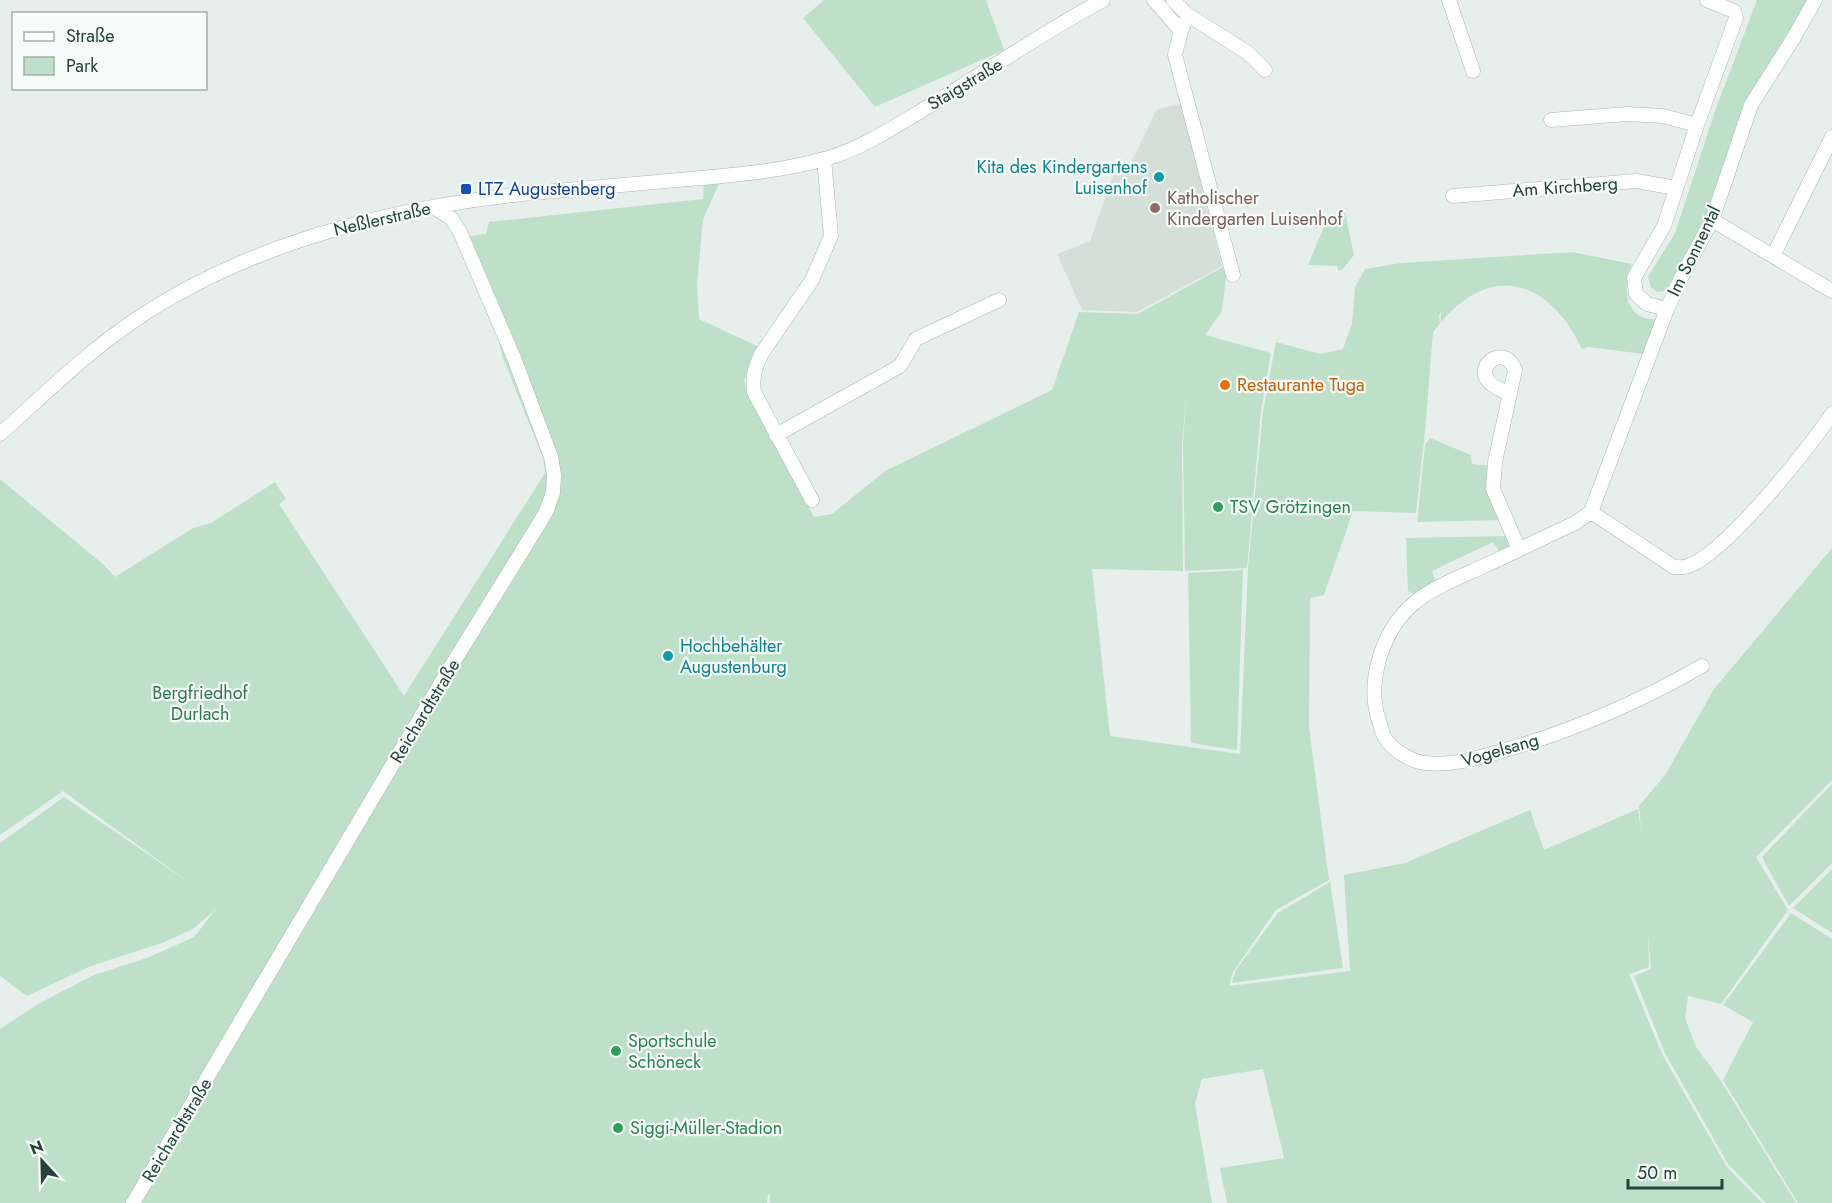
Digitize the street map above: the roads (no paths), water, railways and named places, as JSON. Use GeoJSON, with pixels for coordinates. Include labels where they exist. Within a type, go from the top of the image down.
{"type":"FeatureCollection","features":[{"type":"Feature","properties":{"kind":"street","name":"Staigstraße"},"geometry":{"type":"LineString","coordinates":[[824,159],[884,133],[1103,0]]}},
{"type":"Feature","properties":{"kind":"street"},"geometry":{"type":"LineString","coordinates":[[1154,0],[1181,31]]}},
{"type":"Feature","properties":{"kind":"street"},"geometry":{"type":"LineString","coordinates":[[1173,0],[1188,15],[1248,53],[1264,70]]}},
{"type":"Feature","properties":{"kind":"street"},"geometry":{"type":"LineString","coordinates":[[1449,0],[1473,71]]}},
{"type":"Feature","properties":{"kind":"street"},"geometry":{"type":"LineString","coordinates":[[1667,309],[1647,304],[1636,294],[1634,278],[1664,226],[1697,125],[1736,18],[1734,11],[1707,0]]}},
{"type":"Feature","properties":{"kind":"street","name":"Im Sonnental"},"geometry":{"type":"LineString","coordinates":[[1591,512],[1667,309],[1712,220],[1750,105],[1793,39],[1815,0]]}},
{"type":"Feature","properties":{"kind":"street"},"geometry":{"type":"LineString","coordinates":[[1188,15],[1174,55],[1233,275]]}},
{"type":"Feature","properties":{"kind":"street"},"geometry":{"type":"LineString","coordinates":[[1551,120],[1627,114],[1663,116],[1697,125]]}},
{"type":"Feature","properties":{"kind":"street"},"geometry":{"type":"LineString","coordinates":[[1773,256],[1832,137]]}},
{"type":"Feature","properties":{"kind":"street","name":"Neßlerstraße"},"geometry":{"type":"LineString","coordinates":[[0,434],[104,342],[154,307],[206,277],[258,255],[369,220],[433,207],[499,196],[756,173],[824,159]]}},
{"type":"Feature","properties":{"kind":"street"},"geometry":{"type":"LineString","coordinates":[[812,500],[754,392],[753,381],[755,367],[762,353],[812,280],[831,236],[824,159]]}},
{"type":"Feature","properties":{"kind":"street","name":"Am Kirchberg"},"geometry":{"type":"LineString","coordinates":[[1453,196],[1636,181],[1676,188]]}},
{"type":"Feature","properties":{"kind":"street","name":"Reichardtstraße"},"geometry":{"type":"LineString","coordinates":[[134,1203],[448,671],[540,522],[551,499],[554,475],[551,457],[514,358],[460,232],[451,218],[433,207]]}},
{"type":"Feature","properties":{"kind":"street"},"geometry":{"type":"LineString","coordinates":[[1712,220],[1832,291]]}},
{"type":"Feature","properties":{"kind":"street"},"geometry":{"type":"LineString","coordinates":[[776,435],[900,366],[916,339],[999,300]]}},
{"type":"Feature","properties":{"kind":"street"},"geometry":{"type":"LineString","coordinates":[[1509,394],[1495,462],[1493,489],[1519,549]]}},
{"type":"Feature","properties":{"kind":"street"},"geometry":{"type":"LineString","coordinates":[[1591,512],[1674,567],[1686,567],[1711,551],[1741,524],[1832,414]]}},
{"type":"Feature","properties":{"kind":"street","name":"Vogelsang"},"geometry":{"type":"LineString","coordinates":[[1591,512],[1575,523],[1426,594],[1402,615],[1389,634],[1378,661],[1375,687],[1377,716],[1385,738],[1400,753],[1424,763],[1451,764],[1516,747],[1621,708],[1702,666]]}},
{"type":"Feature","properties":{"kind":"place","name":"Kita des Kindergartens Luisenhof"},"geometry":{"type":"Point","coordinates":[1159,177]}},
{"type":"Feature","properties":{"kind":"place","name":"LTZ Augustenberg"},"geometry":{"type":"Point","coordinates":[466,189]}},
{"type":"Feature","properties":{"kind":"place","name":"Katholischer Kindergarten Luisenhof"},"geometry":{"type":"Point","coordinates":[1155,208]}},
{"type":"Feature","properties":{"kind":"place","name":"Restaurante Tuga"},"geometry":{"type":"Point","coordinates":[1225,385]}},
{"type":"Feature","properties":{"kind":"place","name":"TSV Grötzingen"},"geometry":{"type":"Point","coordinates":[1218,507]}},
{"type":"Feature","properties":{"kind":"place","name":"Hochbehälter Augustenburg"},"geometry":{"type":"Point","coordinates":[668,656]}},
{"type":"Feature","properties":{"kind":"place","name":"Sportschule Schöneck"},"geometry":{"type":"Point","coordinates":[616,1051]}},
{"type":"Feature","properties":{"kind":"place","name":"Siggi-Müller-Stadion"},"geometry":{"type":"Point","coordinates":[618,1128]}},
{"type":"Feature","properties":{"kind":"park label","name":"Bergfriedhof Durlach"},"geometry":{"type":"Point","coordinates":[200,703]}}]}
